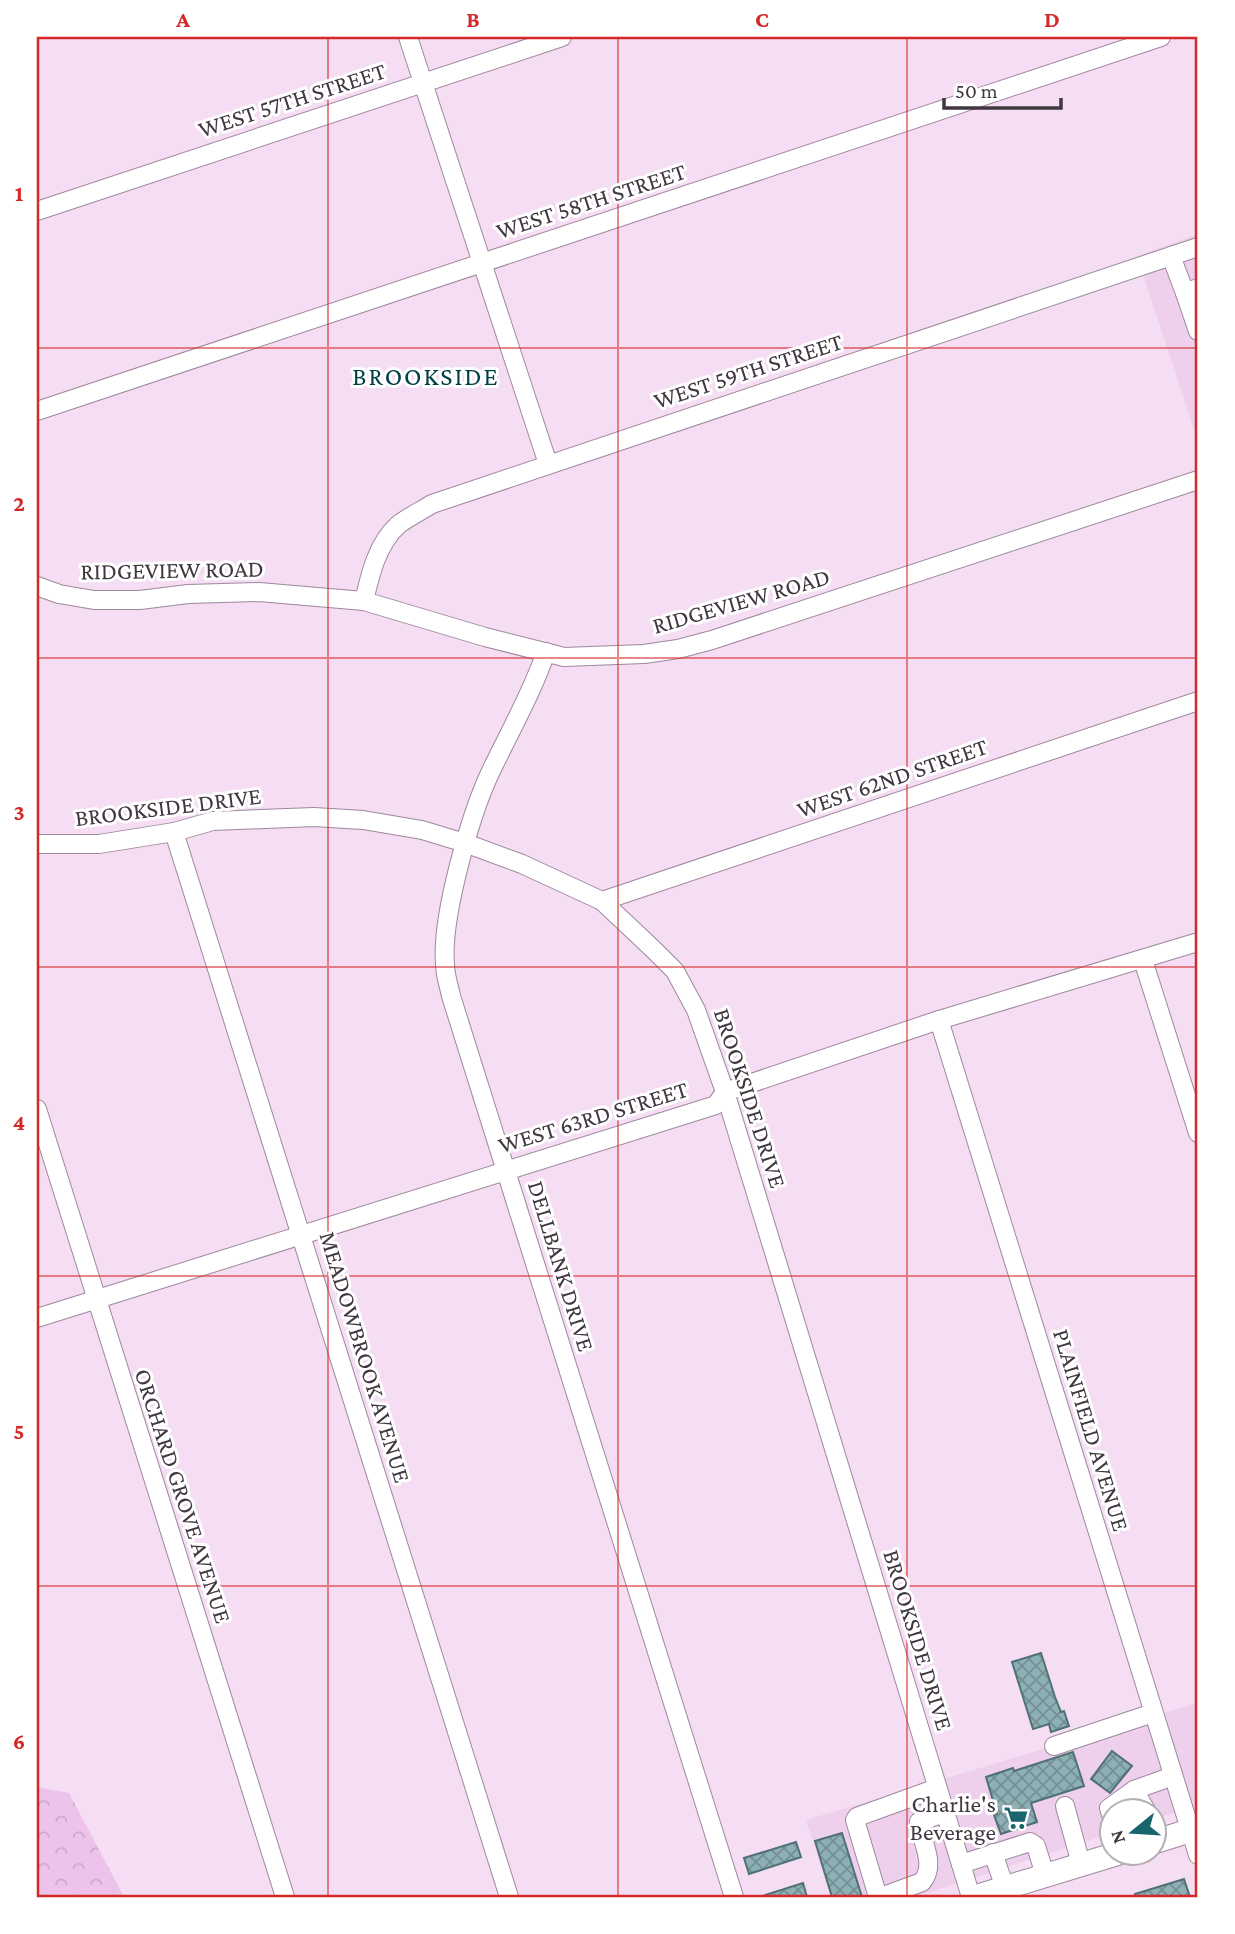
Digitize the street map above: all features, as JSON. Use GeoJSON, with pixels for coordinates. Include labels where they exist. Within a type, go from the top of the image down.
{"type":"FeatureCollection","features":[{"type":"Feature","properties":{"kind":"main road"},"geometry":{"type":"LineString","coordinates":[[1168,1835],[1194,1829]]}},
{"type":"Feature","properties":{"kind":"main road"},"geometry":{"type":"LineString","coordinates":[[973,1897],[1098,1859]]}},
{"type":"Feature","properties":{"kind":"street"},"geometry":{"type":"LineString","coordinates":[[408,37],[548,464]]}},
{"type":"Feature","properties":{"kind":"street","name":"WEST 57TH STREET"},"geometry":{"type":"LineString","coordinates":[[37,211],[562,37]]}},
{"type":"Feature","properties":{"kind":"street","name":"WEST 58TH STREET"},"geometry":{"type":"LineString","coordinates":[[37,411],[1161,37]]}},
{"type":"Feature","properties":{"kind":"street","name":"WEST 59TH STREET"},"geometry":{"type":"LineString","coordinates":[[364,601],[373,565],[383,545],[398,526],[432,504],[1198,247]]}},
{"type":"Feature","properties":{"kind":"street"},"geometry":{"type":"LineString","coordinates":[[1171,256],[1192,291],[1198,331]]}},
{"type":"Feature","properties":{"kind":"street","name":"RIDGEVIEW ROAD"},"geometry":{"type":"LineString","coordinates":[[37,586],[59,594],[94,600],[140,600],[188,594],[259,592],[364,601],[564,657],[644,654],[690,646],[1198,480]]}},
{"type":"Feature","properties":{"kind":"street","name":"DELLBANK DRIVE"},"geometry":{"type":"LineString","coordinates":[[546,652],[516,724],[489,775],[465,843],[451,906],[445,964],[451,996],[734,1897]]}},
{"type":"Feature","properties":{"kind":"street","name":"WEST 62ND STREET"},"geometry":{"type":"LineString","coordinates":[[602,901],[1198,701]]}},
{"type":"Feature","properties":{"kind":"street","name":"BROOKSIDE DRIVE"},"geometry":{"type":"LineString","coordinates":[[37,844],[99,844],[174,832],[214,821],[314,817],[363,820],[422,830],[522,864],[602,901],[675,971],[696,1010],[725,1092],[937,1788],[973,1897]]}},
{"type":"Feature","properties":{"kind":"street","name":"MEADOWBROOK AVENUE"},"geometry":{"type":"LineString","coordinates":[[174,832],[509,1897]]}},
{"type":"Feature","properties":{"kind":"street","name":"WEST 63RD STREET"},"geometry":{"type":"LineString","coordinates":[[37,1318],[716,1105],[725,1092],[939,1020],[1198,942]]}},
{"type":"Feature","properties":{"kind":"street"},"geometry":{"type":"LineString","coordinates":[[1143,960],[1198,1133]]}},
{"type":"Feature","properties":{"kind":"street","name":"PLAINFIELD AVENUE"},"geometry":{"type":"LineString","coordinates":[[939,1020],[1153,1713],[1173,1776],[1194,1829],[1198,1855]]}},
{"type":"Feature","properties":{"kind":"street","name":"ORCHARD GROVE AVENUE"},"geometry":{"type":"LineString","coordinates":[[37,1109],[285,1897]]}},
{"type":"Feature","properties":{"kind":"street"},"geometry":{"type":"LineString","coordinates":[[1054,1746],[1153,1713]]}},
{"type":"Feature","properties":{"kind":"street"},"geometry":{"type":"LineString","coordinates":[[1123,1798],[1134,1790],[1173,1776]]}},
{"type":"Feature","properties":{"kind":"street"},"geometry":{"type":"LineString","coordinates":[[911,1797],[926,1850],[928,1874],[922,1882],[880,1897],[855,1820],[860,1815],[911,1797],[937,1788]]}},
{"type":"Feature","properties":{"kind":"street"},"geometry":{"type":"LineString","coordinates":[[1134,1790],[1139,1798]]}},
{"type":"Feature","properties":{"kind":"street"},"geometry":{"type":"LineString","coordinates":[[1065,1806],[1081,1864]]}},
{"type":"Feature","properties":{"kind":"street"},"geometry":{"type":"LineString","coordinates":[[919,1822],[946,1812]]}},
{"type":"Feature","properties":{"kind":"street"},"geometry":{"type":"LineString","coordinates":[[961,1864],[1021,1843],[1033,1843],[1045,1875]]}},
{"type":"Feature","properties":{"kind":"street"},"geometry":{"type":"LineString","coordinates":[[993,1853],[1005,1888]]}},
{"type":"Feature","properties":{"kind":"shaded area"},"geometry":{"type":"Polygon","coordinates":[[[1198,234],[1198,442],[1137,256],[1198,234]]]}},
{"type":"Feature","properties":{"kind":"shaded area"},"geometry":{"type":"Polygon","coordinates":[[[1198,1703],[1198,1805],[1168,1815],[1168,1798],[1098,1798],[1098,1838],[914,1897],[831,1897],[806,1820],[1198,1703]]]}},
{"type":"Feature","properties":{"kind":"green space"},"geometry":{"type":"Polygon","coordinates":[[[37,1787],[69,1793],[124,1897],[37,1897],[37,1787]]]}},
{"type":"Feature","properties":{"kind":"building"},"geometry":{"type":"Polygon","coordinates":[[[1041,1653],[1055,1697],[1069,1726],[1051,1732],[1049,1724],[1033,1729],[1012,1662],[1041,1653]]]}},
{"type":"Feature","properties":{"kind":"building"},"geometry":{"type":"Polygon","coordinates":[[[1112,1751],[1132,1766],[1110,1793],[1091,1779],[1112,1751]]]}},
{"type":"Feature","properties":{"kind":"building"},"geometry":{"type":"Polygon","coordinates":[[[1073,1752],[1084,1786],[1031,1803],[1037,1822],[1001,1834],[986,1777],[1073,1752]]]}},
{"type":"Feature","properties":{"kind":"building"},"geometry":{"type":"Polygon","coordinates":[[[842,1833],[862,1897],[832,1897],[815,1841],[842,1833]]]}},
{"type":"Feature","properties":{"kind":"building"},"geometry":{"type":"Polygon","coordinates":[[[796,1842],[801,1857],[749,1874],[744,1858],[796,1842]]]}},
{"type":"Feature","properties":{"kind":"building"},"geometry":{"type":"Polygon","coordinates":[[[1184,1879],[1190,1897],[1135,1897],[1135,1894],[1184,1879]]]}},
{"type":"Feature","properties":{"kind":"building"},"geometry":{"type":"Polygon","coordinates":[[[803,1883],[807,1897],[765,1895],[803,1883]]]}},
{"type":"Feature","properties":{"kind":"place","name":"Charlie's Beverage"},"geometry":{"type":"Point","coordinates":[1016,1818]}},
{"type":"Feature","properties":{"kind":"district","name":"BROOKSIDE"},"geometry":{"type":"Point","coordinates":[426,376]}}]}
